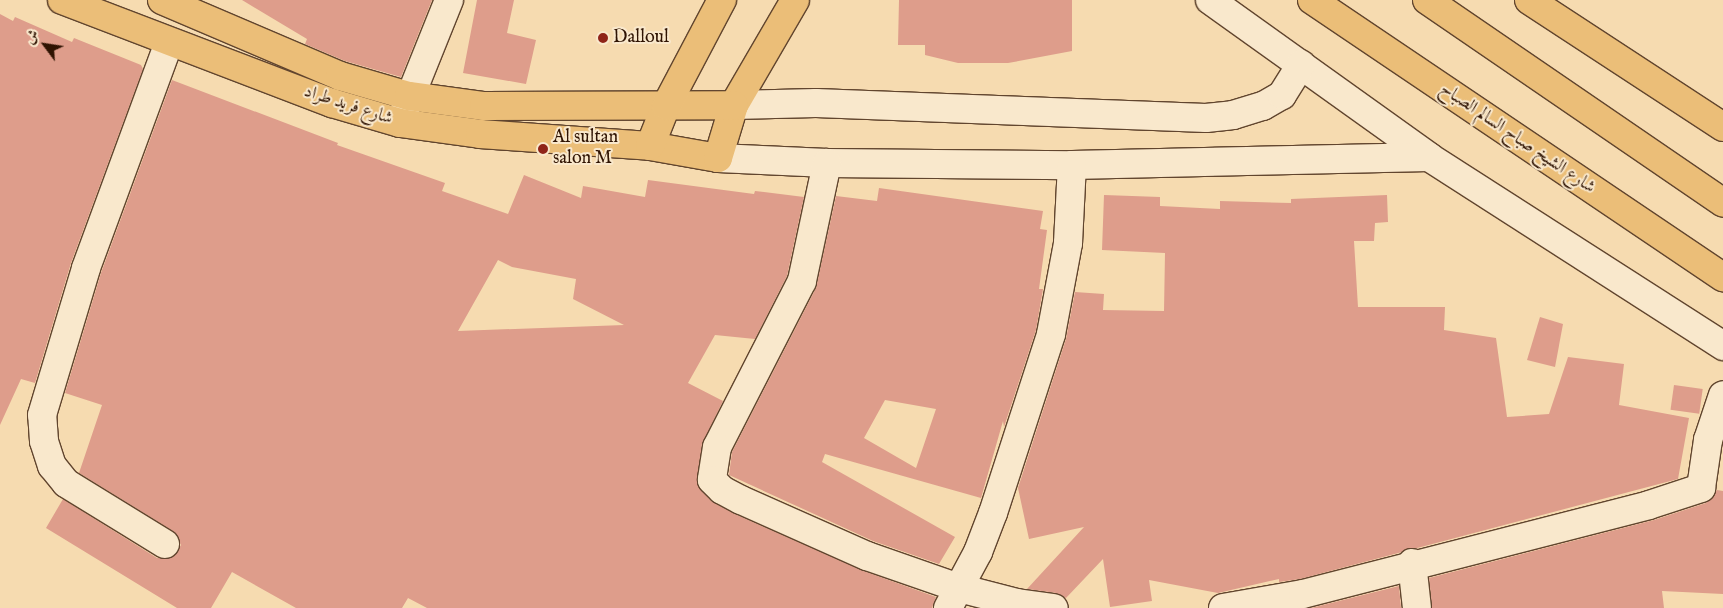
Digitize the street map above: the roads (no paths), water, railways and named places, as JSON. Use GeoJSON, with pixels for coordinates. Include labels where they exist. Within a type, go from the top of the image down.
{"type":"FeatureCollection","features":[{"type":"Feature","properties":{"kind":"main road","name":"شارع فريد طراد"},"geometry":{"type":"LineString","coordinates":[[62,0],[169,43],[332,103],[400,123],[480,134],[650,146],[718,158]]}},
{"type":"Feature","properties":{"kind":"main road","name":"شارع فريد طراد"},"geometry":{"type":"LineString","coordinates":[[162,0],[340,76],[409,96],[484,106],[734,105]]}},
{"type":"Feature","properties":{"kind":"main road"},"geometry":{"type":"LineString","coordinates":[[650,146],[666,106],[722,0]]}},
{"type":"Feature","properties":{"kind":"main road"},"geometry":{"type":"LineString","coordinates":[[718,158],[734,105],[795,0]]}},
{"type":"Feature","properties":{"kind":"main road","name":"شارع الشيخ صباح السالم الصباح"},"geometry":{"type":"LineString","coordinates":[[1312,0],[1723,277]]}},
{"type":"Feature","properties":{"kind":"main road"},"geometry":{"type":"LineString","coordinates":[[1427,0],[1723,203]]}},
{"type":"Feature","properties":{"kind":"main road"},"geometry":{"type":"LineString","coordinates":[[1529,0],[1719,122]]}},
{"type":"Feature","properties":{"kind":"street"},"geometry":{"type":"LineString","coordinates":[[400,123],[409,96],[449,0]]}},
{"type":"Feature","properties":{"kind":"street"},"geometry":{"type":"LineString","coordinates":[[1210,0],[1429,157],[1723,346]]}},
{"type":"Feature","properties":{"kind":"street"},"geometry":{"type":"LineString","coordinates":[[165,544],[66,483],[52,466],[44,442],[42,415],[86,268],[169,43]]}},
{"type":"Feature","properties":{"kind":"street"},"geometry":{"type":"LineString","coordinates":[[734,105],[816,103],[1206,118],[1233,115],[1263,106],[1282,95],[1301,65]]}},
{"type":"Feature","properties":{"kind":"street"},"geometry":{"type":"LineString","coordinates":[[718,158],[827,163],[1072,165],[1429,157]]}},
{"type":"Feature","properties":{"kind":"street"},"geometry":{"type":"LineString","coordinates":[[827,163],[802,281],[717,447],[712,480],[722,490],[741,500],[954,598],[1054,608]]}},
{"type":"Feature","properties":{"kind":"street"},"geometry":{"type":"LineString","coordinates":[[954,598],[993,513],[1051,334],[1068,243],[1072,165]]}},
{"type":"Feature","properties":{"kind":"street"},"geometry":{"type":"LineString","coordinates":[[1223,608],[1303,594],[1412,563],[1649,505],[1712,483],[1708,440],[1723,395]]}},
{"type":"Feature","properties":{"kind":"street"},"geometry":{"type":"LineString","coordinates":[[1412,563],[1417,608]]}},
{"type":"Feature","properties":{"kind":"place","name":"Dalloul"},"geometry":{"type":"Point","coordinates":[603,38]}},
{"type":"Feature","properties":{"kind":"place","name":"Al sultan salon M"},"geometry":{"type":"Point","coordinates":[543,149]}}]}
